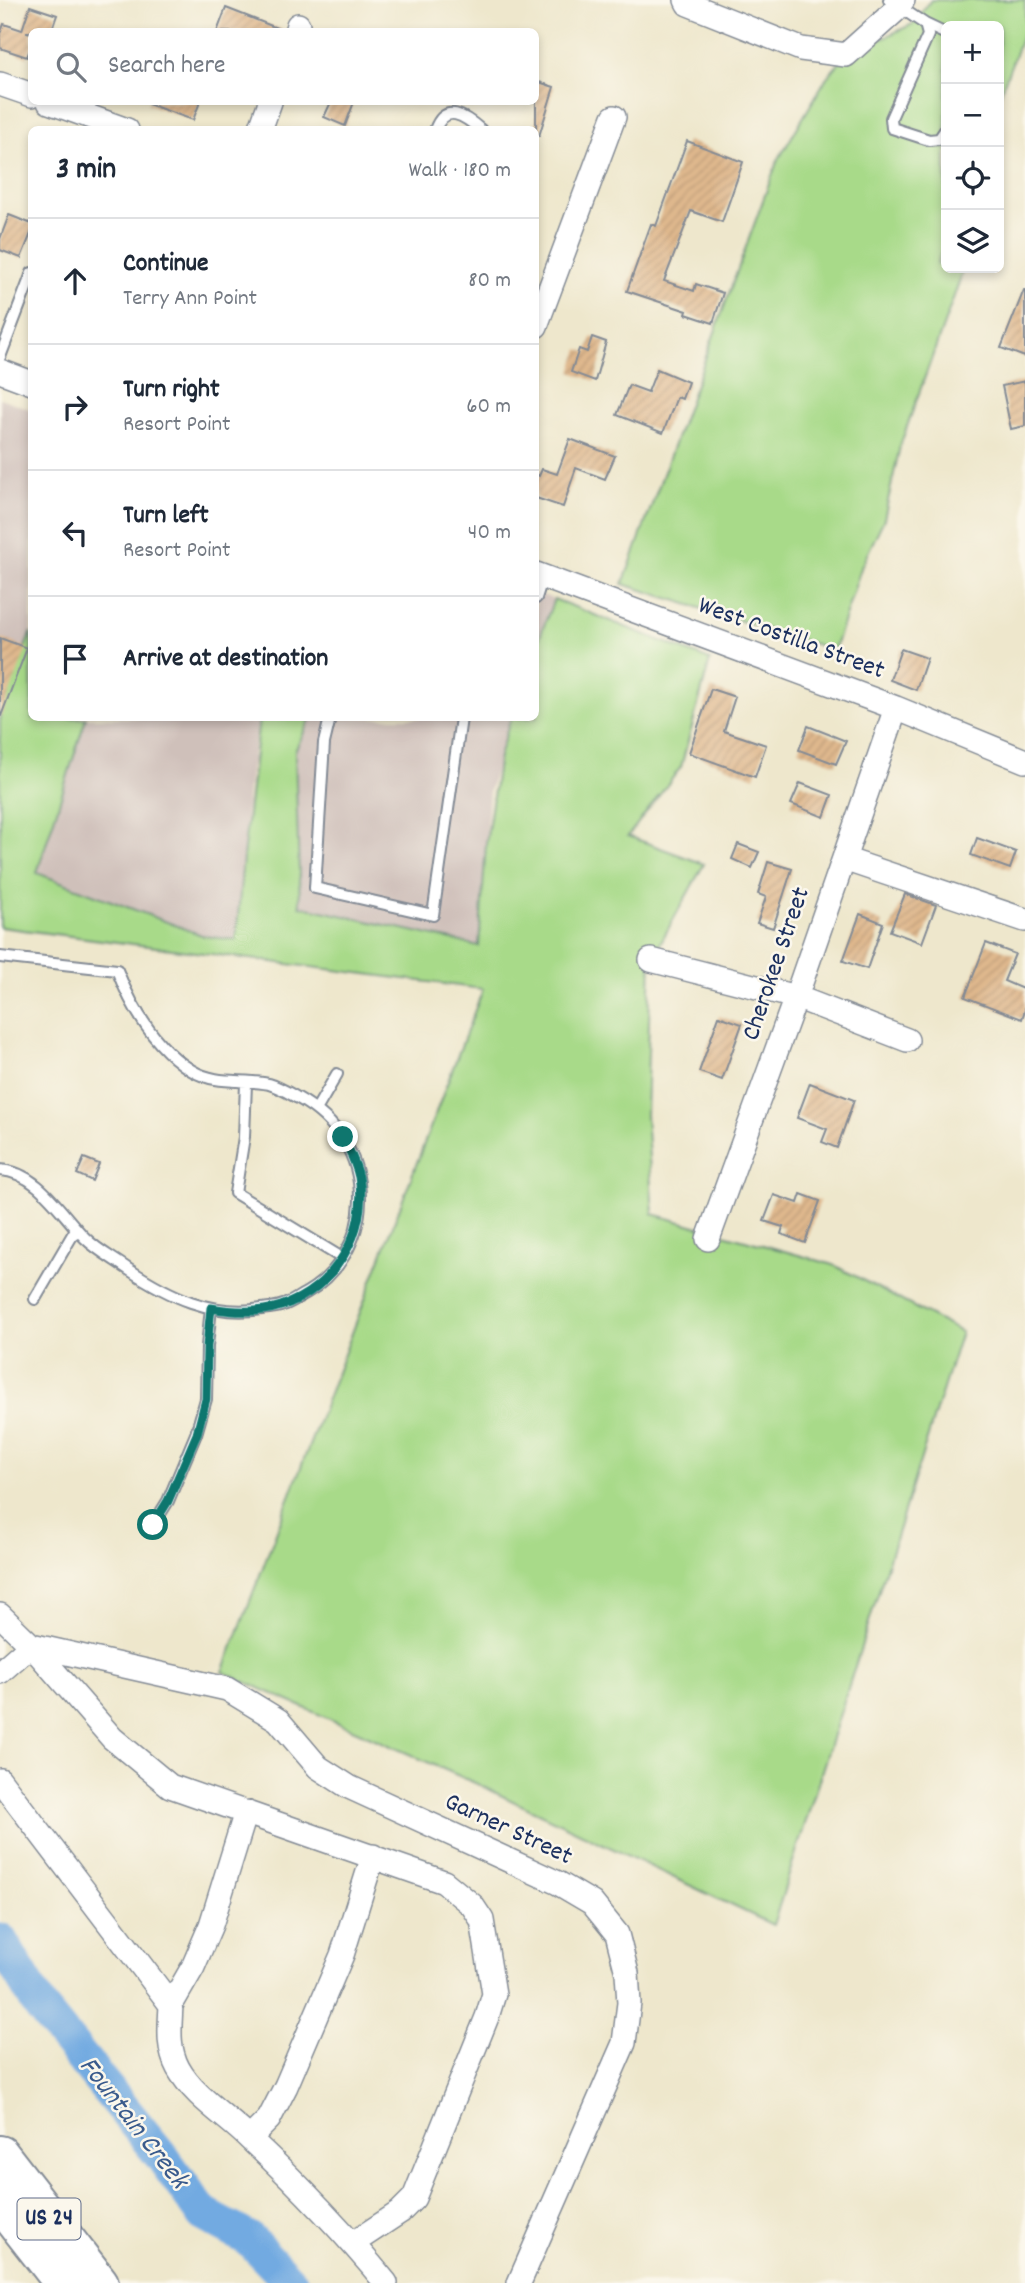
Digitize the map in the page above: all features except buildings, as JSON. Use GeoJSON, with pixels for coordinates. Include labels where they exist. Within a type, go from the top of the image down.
{"type":"FeatureCollection","features":[{"type":"Feature","properties":{"kind":"highway","name":"US 24"},"geometry":{"type":"LineString","coordinates":[[0,2155],[99,2283]]}},
{"type":"Feature","properties":{"kind":"highway","name":"US 24"},"geometry":{"type":"LineString","coordinates":[[0,2200],[64,2283]]}},
{"type":"Feature","properties":{"kind":"street"},"geometry":{"type":"LineString","coordinates":[[686,0],[688,4],[801,49],[846,55],[896,3]]}},
{"type":"Feature","properties":{"kind":"street"},"geometry":{"type":"LineString","coordinates":[[0,84],[28,94]]}},
{"type":"Feature","properties":{"kind":"street"},"geometry":{"type":"LineString","coordinates":[[55,105],[90,123]]}},
{"type":"Feature","properties":{"kind":"street"},"geometry":{"type":"LineString","coordinates":[[261,126],[269,105]]}},
{"type":"Feature","properties":{"kind":"street"},"geometry":{"type":"LineString","coordinates":[[539,308],[545,272],[614,117]]}},
{"type":"Feature","properties":{"kind":"street"},"geometry":{"type":"LineString","coordinates":[[0,371],[28,382]]}},
{"type":"Feature","properties":{"kind":"street","name":"West Costilla Street"},"geometry":{"type":"LineString","coordinates":[[539,583],[896,708],[1025,761]]}},
{"type":"Feature","properties":{"kind":"street","name":"Cherokee Street"},"geometry":{"type":"LineString","coordinates":[[708,1239],[796,997],[896,708]]}},
{"type":"Feature","properties":{"kind":"street"},"geometry":{"type":"LineString","coordinates":[[844,859],[1025,920]]}},
{"type":"Feature","properties":{"kind":"street"},"geometry":{"type":"LineString","coordinates":[[651,960],[796,997],[907,1040]]}},
{"type":"Feature","properties":{"kind":"street"},"geometry":{"type":"LineString","coordinates":[[0,1615],[32,1645],[113,1738],[170,1786],[444,1882],[472,1905],[482,1920],[494,1994],[487,2017],[414,2198],[400,2212],[353,2243]]}},
{"type":"Feature","properties":{"kind":"street"},"geometry":{"type":"LineString","coordinates":[[0,1672],[32,1645]]}},
{"type":"Feature","properties":{"kind":"street","name":"Garner Street"},"geometry":{"type":"LineString","coordinates":[[32,1645],[228,1689],[278,1720],[318,1767],[349,1787],[558,1883],[592,1903],[617,1934],[629,1993],[624,2043],[519,2283]]}},
{"type":"Feature","properties":{"kind":"street"},"geometry":{"type":"LineString","coordinates":[[0,1780],[171,2005]]}},
{"type":"Feature","properties":{"kind":"street"},"geometry":{"type":"LineString","coordinates":[[246,1812],[212,1925],[193,1967],[171,2005],[169,2040],[178,2068],[197,2091],[250,2138],[353,2243],[386,2283]]}},
{"type":"Feature","properties":{"kind":"street"},"geometry":{"type":"LineString","coordinates":[[250,2138],[268,2119],[286,2086],[342,1955],[373,1856]]}},
{"type":"Feature","properties":{"kind":"lane"},"geometry":{"type":"LineString","coordinates":[[896,3],[925,24],[941,32]]}},
{"type":"Feature","properties":{"kind":"lane"},"geometry":{"type":"LineString","coordinates":[[925,24],[928,35],[891,118],[892,128],[929,140],[939,139],[941,136]]}},
{"type":"Feature","properties":{"kind":"lane"},"geometry":{"type":"LineString","coordinates":[[436,126],[446,114],[460,114],[476,126]]}},
{"type":"Feature","properties":{"kind":"lane"},"geometry":{"type":"LineString","coordinates":[[0,357],[28,284]]}},
{"type":"Feature","properties":{"kind":"lane"},"geometry":{"type":"LineString","coordinates":[[329,721],[324,743],[315,888],[433,915],[461,721]]}},
{"type":"Feature","properties":{"kind":"lane"},"geometry":{"type":"LineString","coordinates":[[0,957],[117,970],[141,1016],[168,1054],[194,1072],[211,1079],[268,1084],[284,1090],[316,1110],[343,1137],[354,1160],[360,1179],[359,1221],[352,1243],[342,1258],[327,1276],[310,1290],[282,1306],[228,1311],[211,1308],[161,1290],[88,1242],[48,1196],[29,1181],[0,1170]]}},
{"type":"Feature","properties":{"kind":"lane"},"geometry":{"type":"LineString","coordinates":[[316,1110],[337,1074]]}},
{"type":"Feature","properties":{"kind":"lane"},"geometry":{"type":"LineString","coordinates":[[246,1083],[244,1137],[235,1193],[342,1258]]}},
{"type":"Feature","properties":{"kind":"lane"},"geometry":{"type":"LineString","coordinates":[[35,1299],[76,1229]]}},
{"type":"Feature","properties":{"kind":"lane"},"geometry":{"type":"LineString","coordinates":[[153,1525],[168,1501],[197,1434],[206,1399],[211,1308]]}},
{"type":"Feature","properties":{"kind":"shaded area"},"geometry":{"type":"Polygon","coordinates":[[[0,398],[28,408],[28,640],[0,714],[0,398]]]}},
{"type":"Feature","properties":{"kind":"shaded area"},"geometry":{"type":"Polygon","coordinates":[[[539,594],[554,599],[539,636],[539,594]]]}},
{"type":"Feature","properties":{"kind":"shaded area"},"geometry":{"type":"Polygon","coordinates":[[[84,721],[258,721],[248,786],[237,940],[204,936],[37,873],[84,721]]]}},
{"type":"Feature","properties":{"kind":"shaded area"},"geometry":{"type":"Polygon","coordinates":[[[304,721],[510,721],[489,792],[479,946],[300,907],[295,751],[304,721]]]}},
{"type":"Feature","properties":{"kind":"green space"},"geometry":{"type":"Polygon","coordinates":[[[931,0],[1025,0],[1025,28],[1004,84],[1004,21],[941,21],[941,253],[937,264],[941,266],[941,273],[962,274],[900,446],[884,519],[862,565],[834,650],[623,584],[777,162],[827,77],[846,55],[913,24],[931,0]]]}},
{"type":"Feature","properties":{"kind":"green space"},"geometry":{"type":"Polygon","coordinates":[[[554,599],[710,660],[681,767],[628,836],[704,864],[651,960],[646,1115],[653,1214],[834,1265],[961,1332],[773,1925],[475,1783],[223,1672],[483,989],[0,927],[0,714],[28,640],[28,721],[85,721],[37,873],[204,936],[236,940],[259,721],[310,721],[295,751],[300,906],[479,946],[486,843],[499,756],[510,721],[539,721],[539,639],[554,599]]]}},
{"type":"Feature","properties":{"kind":"waterway","name":"Fountain Creek"},"geometry":{"type":"LineString","coordinates":[[0,1940],[41,2008],[163,2158],[203,2214],[249,2239],[291,2283]]}},
{"type":"Feature","properties":{"kind":"route"},"geometry":{"type":"LineString","coordinates":[[153,1525],[168,1501],[197,1434],[206,1399],[211,1308],[228,1311],[282,1306],[310,1290],[327,1276],[352,1243],[359,1221],[360,1179],[343,1137]]}}]}
